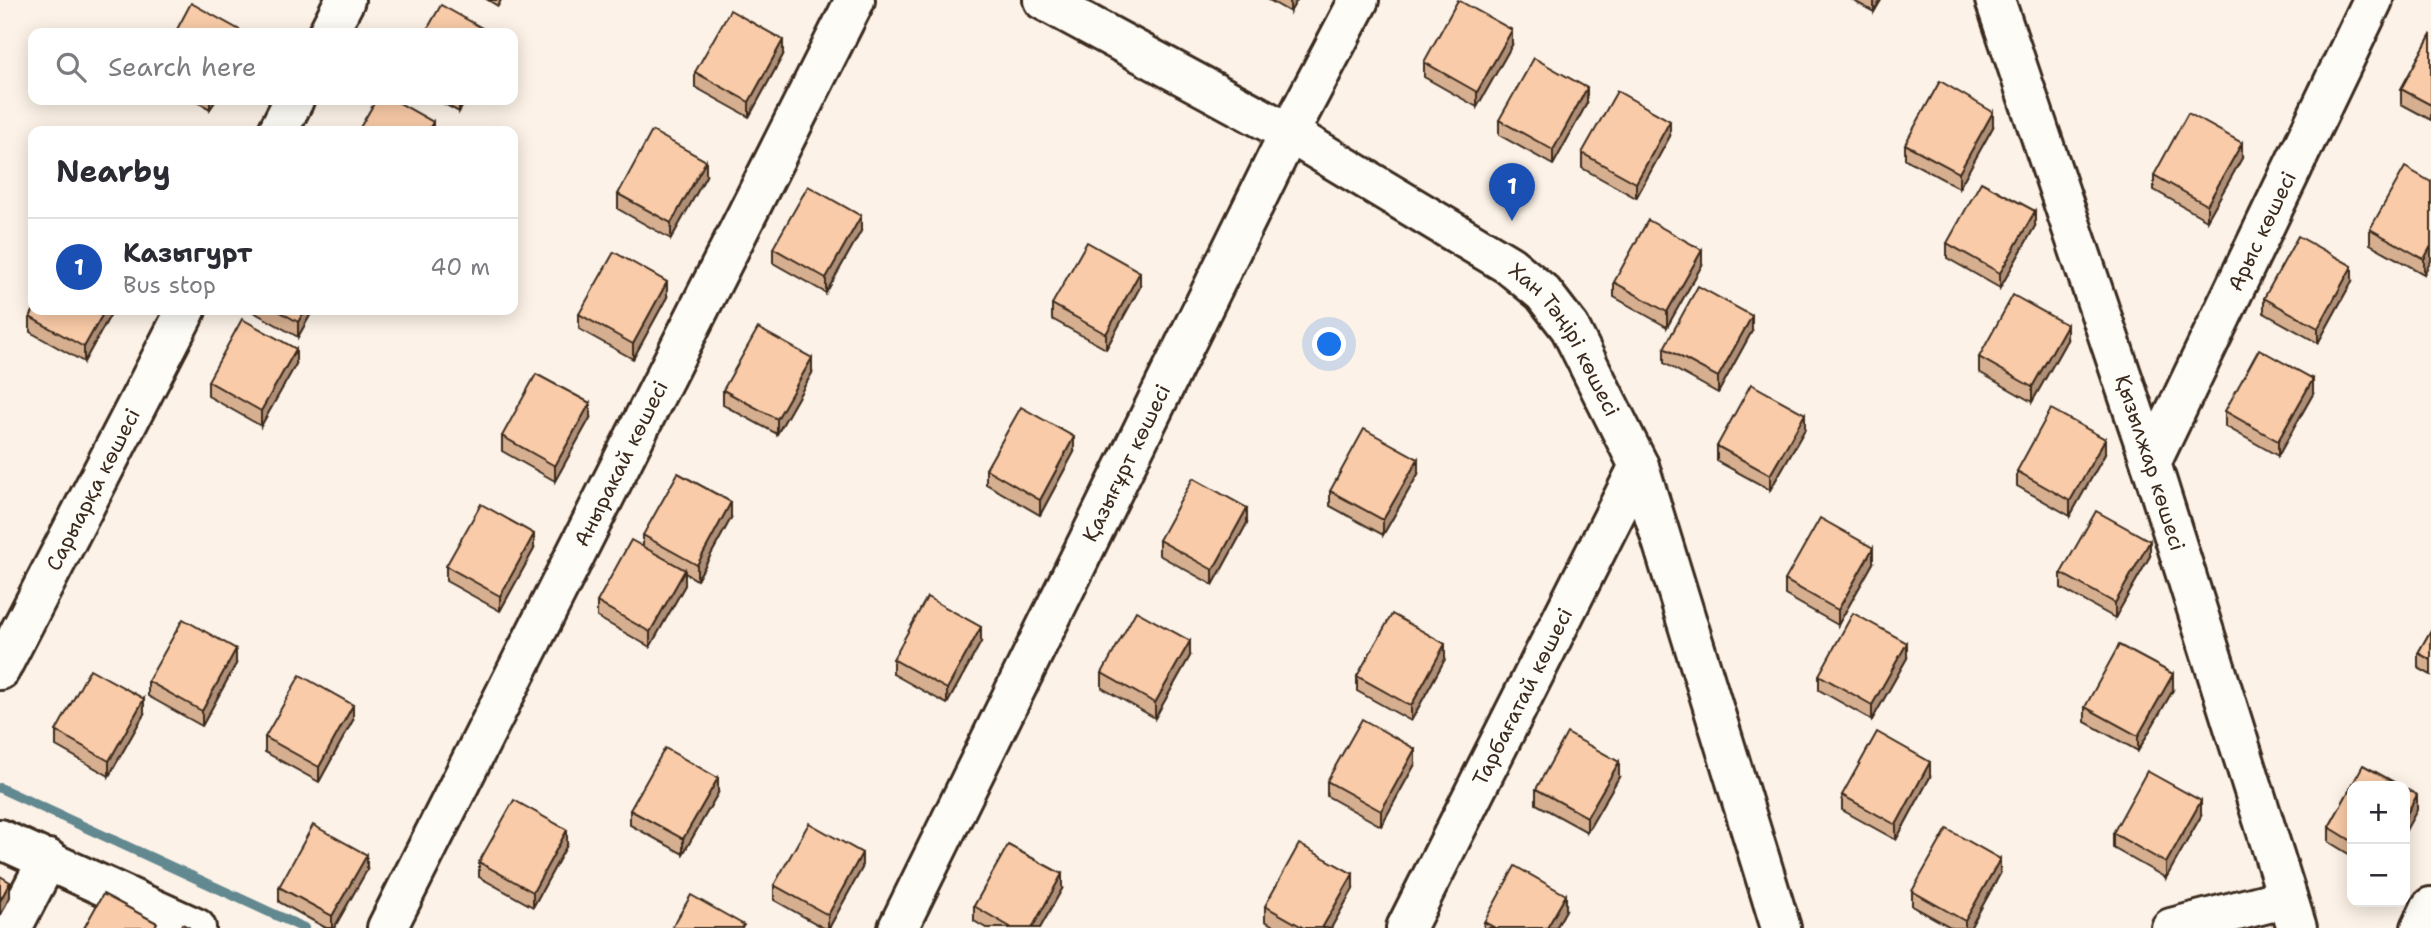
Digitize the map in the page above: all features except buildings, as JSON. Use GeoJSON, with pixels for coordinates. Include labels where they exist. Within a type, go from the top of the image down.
{"type":"FeatureCollection","features":[{"type":"Feature","properties":{"kind":"street"},"geometry":{"type":"LineString","coordinates":[[331,28],[345,0]]}},
{"type":"Feature","properties":{"kind":"street","name":"Аныракай көшесі"},"geometry":{"type":"LineString","coordinates":[[387,928],[855,0]]}},
{"type":"Feature","properties":{"kind":"street","name":"Хан Тәңірі көшесі"},"geometry":{"type":"LineString","coordinates":[[1043,0],[1289,134],[1509,265],[1543,293],[1570,328],[1639,466],[1781,928]]}},
{"type":"Feature","properties":{"kind":"street","name":"Қазығұрт көшесі"},"geometry":{"type":"LineString","coordinates":[[898,928],[1289,134],[1359,0]]}},
{"type":"Feature","properties":{"kind":"street","name":"Қызылжар көшесі"},"geometry":{"type":"LineString","coordinates":[[1995,0],[2151,463],[2292,913]]}},
{"type":"Feature","properties":{"kind":"street","name":"Арыс көшесі"},"geometry":{"type":"LineString","coordinates":[[2151,463],[2373,0]]}},
{"type":"Feature","properties":{"kind":"street"},"geometry":{"type":"LineString","coordinates":[[281,126],[291,105]]}},
{"type":"Feature","properties":{"kind":"street","name":"Сарыарқа көшесі"},"geometry":{"type":"LineString","coordinates":[[0,670],[183,315]]}},
{"type":"Feature","properties":{"kind":"street","name":"Тарбағатай көшесі"},"geometry":{"type":"LineString","coordinates":[[1406,928],[1639,466]]}},
{"type":"Feature","properties":{"kind":"street"},"geometry":{"type":"LineString","coordinates":[[0,839],[196,928]]}},
{"type":"Feature","properties":{"kind":"street"},"geometry":{"type":"LineString","coordinates":[[12,928],[48,859]]}},
{"type":"Feature","properties":{"kind":"street"},"geometry":{"type":"LineString","coordinates":[[2421,928],[2431,907]]}},
{"type":"Feature","properties":{"kind":"street"},"geometry":{"type":"LineString","coordinates":[[2171,928],[2292,913]]}},
{"type":"Feature","properties":{"kind":"waterway"},"geometry":{"type":"LineString","coordinates":[[0,788],[304,928]]}},
{"type":"Feature","properties":{"kind":"place","name":"Казыгурт"},"geometry":{"type":"Point","coordinates":[1512,221]}}]}
